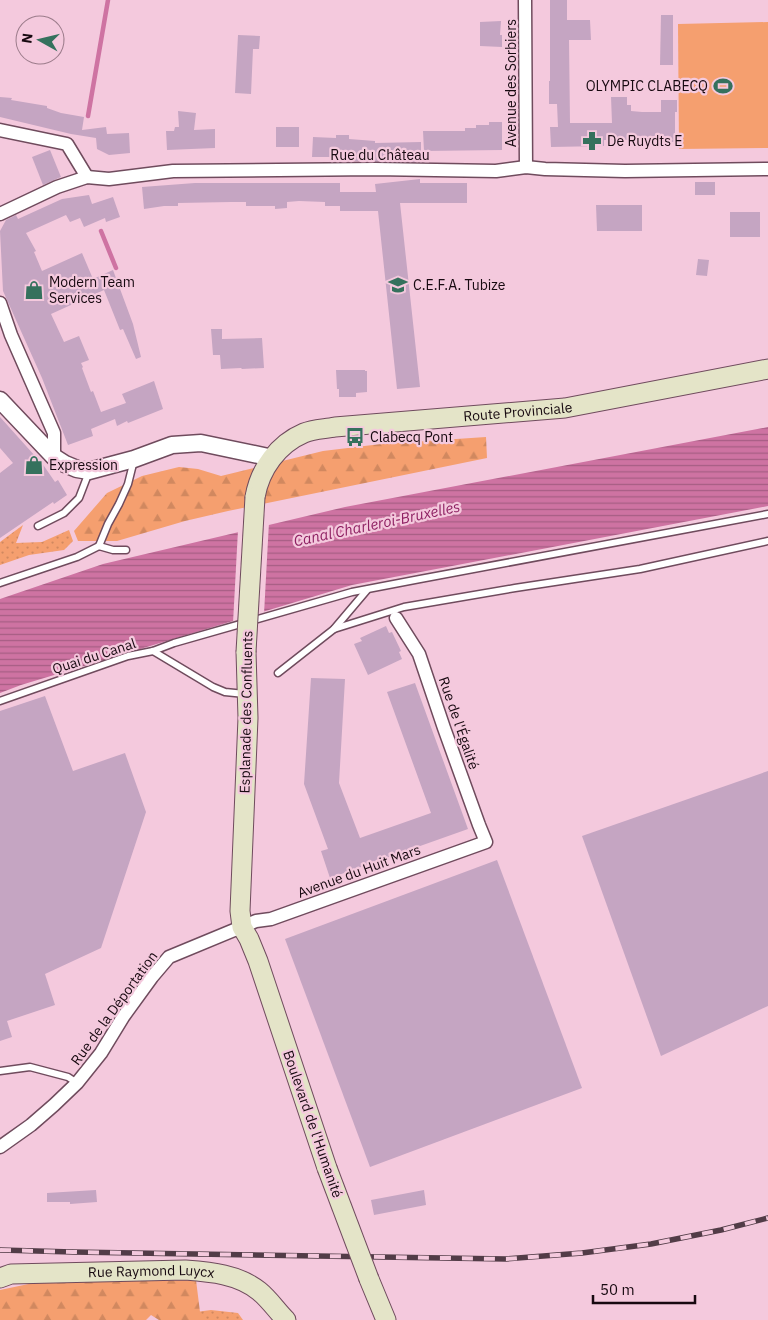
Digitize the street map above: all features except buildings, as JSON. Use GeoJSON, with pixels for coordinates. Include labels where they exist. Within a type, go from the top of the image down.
{"type":"FeatureCollection","features":[{"type":"Feature","properties":{"kind":"main road","name":"Route Provinciale"},"geometry":{"type":"LineString","coordinates":[[255,497],[258,484],[266,466],[285,444],[306,432],[335,427],[565,408],[768,369]]}},
{"type":"Feature","properties":{"kind":"main road","name":"Esplanade des Confluents"},"geometry":{"type":"LineString","coordinates":[[242,927],[240,911],[248,718],[246,652],[255,497]]}},
{"type":"Feature","properties":{"kind":"main road","name":"Boulevard de l'Humanité"},"geometry":{"type":"LineString","coordinates":[[242,927],[258,961],[327,1168],[386,1320]]}},
{"type":"Feature","properties":{"kind":"main road","name":"Rue Raymond Luycx"},"geometry":{"type":"LineString","coordinates":[[0,1278],[11,1274],[209,1271],[232,1276],[260,1292],[286,1320]]}},
{"type":"Feature","properties":{"kind":"street","name":"Avenue des Sorbiers"},"geometry":{"type":"LineString","coordinates":[[525,0],[526,167]]}},
{"type":"Feature","properties":{"kind":"street"},"geometry":{"type":"LineString","coordinates":[[0,130],[67,144],[88,177]]}},
{"type":"Feature","properties":{"kind":"street","name":"Rue du Château"},"geometry":{"type":"LineString","coordinates":[[0,214],[57,187],[88,177],[109,179],[183,171],[375,169],[490,171],[526,167],[625,171],[768,169]]}},
{"type":"Feature","properties":{"kind":"street"},"geometry":{"type":"LineString","coordinates":[[0,303],[6,336],[54,433],[54,457]]}},
{"type":"Feature","properties":{"kind":"street"},"geometry":{"type":"LineString","coordinates":[[0,400],[54,457],[77,469],[89,471],[134,459],[172,445],[200,443],[273,458]]}},
{"type":"Feature","properties":{"kind":"street","name":"Rue de l'Égalité"},"geometry":{"type":"LineString","coordinates":[[396,618],[419,654],[486,842]]}},
{"type":"Feature","properties":{"kind":"street","name":"Avenue du Huit Mars"},"geometry":{"type":"LineString","coordinates":[[242,927],[256,921],[271,919],[486,842]]}},
{"type":"Feature","properties":{"kind":"street","name":"Rue de la Déportation"},"geometry":{"type":"LineString","coordinates":[[0,1147],[31,1125],[77,1083],[101,1053],[123,1016],[169,957],[242,927]]}},
{"type":"Feature","properties":{"kind":"lane"},"geometry":{"type":"LineString","coordinates":[[0,583],[77,557],[99,546],[128,484],[134,459]]}},
{"type":"Feature","properties":{"kind":"lane"},"geometry":{"type":"LineString","coordinates":[[38,526],[64,513],[80,498],[89,471]]}},
{"type":"Feature","properties":{"kind":"lane"},"geometry":{"type":"LineString","coordinates":[[153,651],[352,592],[768,514]]}},
{"type":"Feature","properties":{"kind":"lane"},"geometry":{"type":"LineString","coordinates":[[334,629],[404,607],[640,568],[768,541]]}},
{"type":"Feature","properties":{"kind":"lane"},"geometry":{"type":"LineString","coordinates":[[99,546],[113,550],[126,550]]}},
{"type":"Feature","properties":{"kind":"lane"},"geometry":{"type":"LineString","coordinates":[[278,673],[334,629],[367,590]]}},
{"type":"Feature","properties":{"kind":"lane","name":"Quai du Canal"},"geometry":{"type":"LineString","coordinates":[[0,701],[128,656],[153,651],[213,687],[225,692],[247,694]]}},
{"type":"Feature","properties":{"kind":"lane"},"geometry":{"type":"LineString","coordinates":[[0,1071],[30,1067],[68,1077],[77,1083]]}},
{"type":"Feature","properties":{"kind":"green space","name":"OLYMPIC CLABECQ"},"geometry":{"type":"Polygon","coordinates":[[[768,22],[768,148],[679,149],[678,24],[768,22]]]}},
{"type":"Feature","properties":{"kind":"green space"},"geometry":{"type":"Polygon","coordinates":[[[486,437],[487,458],[228,511],[185,521],[117,541],[78,541],[74,531],[107,493],[142,476],[179,467],[198,469],[221,476],[323,451],[381,444],[486,437]]]}},
{"type":"Feature","properties":{"kind":"green space"},"geometry":{"type":"Polygon","coordinates":[[[23,525],[16,543],[42,542],[69,530],[73,541],[64,550],[29,555],[0,565],[0,542],[23,525]]]}},
{"type":"Feature","properties":{"kind":"green space"},"geometry":{"type":"Polygon","coordinates":[[[196,1280],[201,1320],[159,1320],[151,1315],[146,1320],[0,1320],[0,1290],[38,1282],[196,1280]]]}},
{"type":"Feature","properties":{"kind":"green space"},"geometry":{"type":"Polygon","coordinates":[[[211,1310],[238,1313],[243,1320],[198,1320],[196,1312],[211,1310]]]}},
{"type":"Feature","properties":{"kind":"water","name":"Canal Charleroi-Bruxelles"},"geometry":{"type":"Polygon","coordinates":[[[768,427],[768,506],[352,585],[0,693],[0,599],[103,564],[345,507],[768,427]]]}},
{"type":"Feature","properties":{"kind":"pier"},"geometry":{"type":"Polygon","coordinates":[[[269,522],[264,614],[233,623],[238,530],[269,522]]]}},
{"type":"Feature","properties":{"kind":"waterway"},"geometry":{"type":"LineString","coordinates":[[88,116],[108,0]]}},
{"type":"Feature","properties":{"kind":"waterway"},"geometry":{"type":"LineString","coordinates":[[101,231],[116,268]]}},
{"type":"Feature","properties":{"kind":"railway"},"geometry":{"type":"LineString","coordinates":[[0,1250],[506,1259],[582,1253],[651,1244],[721,1230],[768,1218]]}},
{"type":"Feature","properties":{"kind":"place","name":"OLYMPIC CLABECQ"},"geometry":{"type":"Point","coordinates":[723,86]}},
{"type":"Feature","properties":{"kind":"place","name":"De Ruydts E"},"geometry":{"type":"Point","coordinates":[592,141]}},
{"type":"Feature","properties":{"kind":"place","name":"C.E.F.A. Tubize"},"geometry":{"type":"Point","coordinates":[398,285]}},
{"type":"Feature","properties":{"kind":"place","name":"Modern Team Services"},"geometry":{"type":"Point","coordinates":[34,290]}},
{"type":"Feature","properties":{"kind":"place","name":"Clabecq Pont"},"geometry":{"type":"Point","coordinates":[355,437]}},
{"type":"Feature","properties":{"kind":"place","name":"Expression"},"geometry":{"type":"Point","coordinates":[34,465]}}]}
